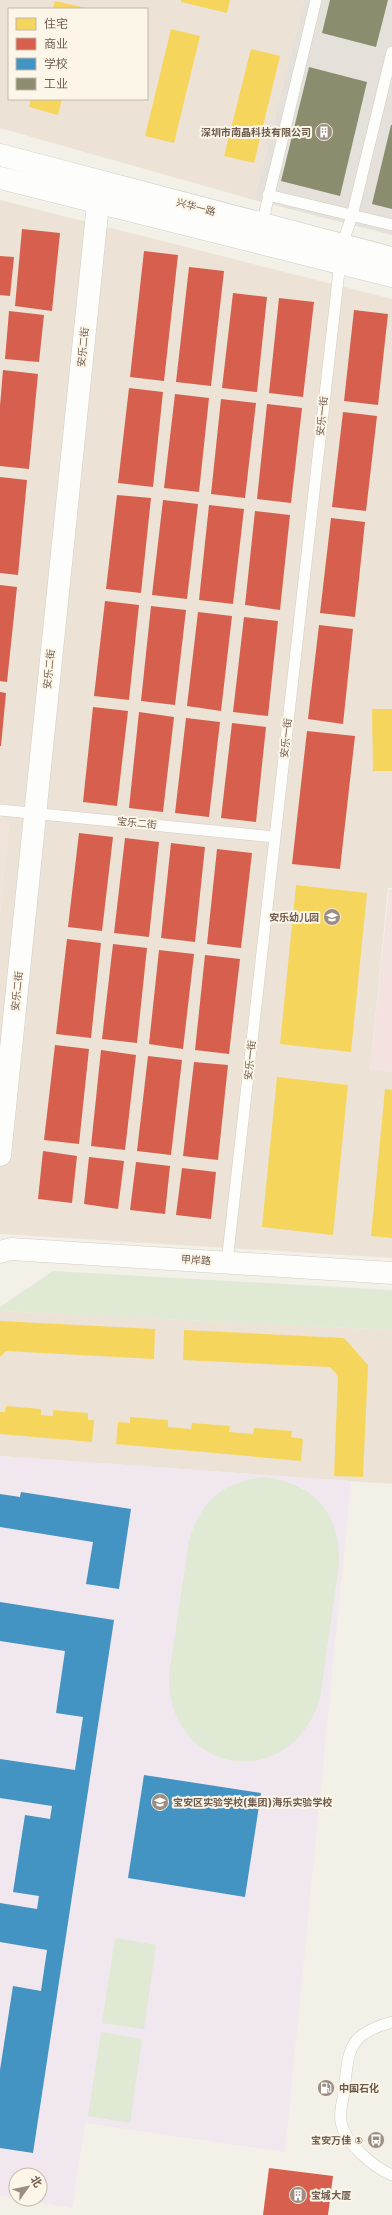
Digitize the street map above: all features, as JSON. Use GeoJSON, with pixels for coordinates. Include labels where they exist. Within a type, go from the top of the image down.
{"type":"FeatureCollection","features":[{"type":"Feature","properties":{"kind":"street","name":"兴华一路"},"geometry":{"type":"LineString","coordinates":[[0,155],[103,183],[260,233],[341,254],[392,276]]}},
{"type":"Feature","properties":{"kind":"street","name":"兴华一路"},"geometry":{"type":"LineString","coordinates":[[0,178],[98,204],[260,233]]}},
{"type":"Feature","properties":{"kind":"street","name":"安乐二街"},"geometry":{"type":"LineString","coordinates":[[0,1155],[6,1028],[34,813],[98,204],[103,183]]}},
{"type":"Feature","properties":{"kind":"street","name":"兴华一路"},"geometry":{"type":"LineString","coordinates":[[341,254],[392,258]]}},
{"type":"Feature","properties":{"kind":"street","name":"甲岸路"},"geometry":{"type":"LineString","coordinates":[[0,1252],[11,1249],[392,1273]]}},
{"type":"Feature","properties":{"kind":"lane"},"geometry":{"type":"LineString","coordinates":[[260,233],[316,0]]}},
{"type":"Feature","properties":{"kind":"lane","name":"安乐一街"},"geometry":{"type":"LineString","coordinates":[[227,1262],[341,254],[352,216],[392,52]]}},
{"type":"Feature","properties":{"kind":"lane"},"geometry":{"type":"LineString","coordinates":[[268,195],[392,226]]}},
{"type":"Feature","properties":{"kind":"lane","name":"宝乐二街"},"geometry":{"type":"LineString","coordinates":[[0,810],[275,837]]}},
{"type":"Feature","properties":{"kind":"lane"},"geometry":{"type":"LineString","coordinates":[[392,2022],[366,2032],[354,2041],[348,2056],[341,2122],[358,2151],[381,2170],[392,2175]]}},
{"type":"Feature","properties":{"kind":"shaded area"},"geometry":{"type":"Polygon","coordinates":[[[0,0],[304,0],[254,200],[0,128],[0,0]]]}},
{"type":"Feature","properties":{"kind":"shaded area"},"geometry":{"type":"Polygon","coordinates":[[[304,0],[392,0],[392,235],[254,200],[304,0]]]}},
{"type":"Feature","properties":{"kind":"shaded area"},"geometry":{"type":"Polygon","coordinates":[[[0,200],[392,299],[392,888],[388,888],[370,1070],[392,1072],[392,1258],[0,1234],[0,913],[9,821],[0,820],[0,200]]]}},
{"type":"Feature","properties":{"kind":"shaded area"},"geometry":{"type":"Polygon","coordinates":[[[0,820],[9,821],[0,913],[0,820]]]}},
{"type":"Feature","properties":{"kind":"shaded area"},"geometry":{"type":"Polygon","coordinates":[[[389,889],[392,889],[392,1072],[370,1070],[389,889]]]}},
{"type":"Feature","properties":{"kind":"shaded area"},"geometry":{"type":"Polygon","coordinates":[[[0,1311],[392,1330],[392,1484],[0,1456],[0,1311]]]}},
{"type":"Feature","properties":{"kind":"shaded area","name":"宝安区实验学校(集团)海乐实验学校"},"geometry":{"type":"Polygon","coordinates":[[[0,1456],[351,1481],[285,2152],[85,2123],[72,2208],[48,2204],[48,2167],[8,2167],[8,2197],[0,2196],[0,1456]]]}},
{"type":"Feature","properties":{"kind":"green space"},"geometry":{"type":"Polygon","coordinates":[[[53,1271],[392,1290],[392,1330],[0,1311],[0,1307],[53,1271]]]}},
{"type":"Feature","properties":{"kind":"green space"},"geometry":{"type":"Polygon","coordinates":[[[266,1477],[283,1481],[298,1487],[311,1495],[322,1505],[330,1517],[335,1530],[339,1564],[320,1698],[305,1729],[284,1749],[259,1760],[233,1760],[208,1752],[188,1734],[174,1709],[169,1675],[189,1541],[200,1514],[217,1495],[227,1488],[251,1479],[266,1477]]]}},
{"type":"Feature","properties":{"kind":"green space"},"geometry":{"type":"Polygon","coordinates":[[[115,1938],[156,1945],[144,2029],[102,2023],[115,1938]]]}},
{"type":"Feature","properties":{"kind":"green space"},"geometry":{"type":"Polygon","coordinates":[[[101,2032],[142,2039],[130,2123],[88,2116],[101,2032]]]}},
{"type":"Feature","properties":{"kind":"building: 住宅"},"geometry":{"type":"Polygon","coordinates":[[[181,0],[230,0],[227,13],[181,2],[181,0]]]}},
{"type":"Feature","properties":{"kind":"building: 住宅"},"geometry":{"type":"Polygon","coordinates":[[[55,1],[86,8],[53,8],[55,1]]]}},
{"type":"Feature","properties":{"kind":"building: 住宅"},"geometry":{"type":"Polygon","coordinates":[[[171,29],[200,36],[174,143],[145,136],[171,29]]]}},
{"type":"Feature","properties":{"kind":"building: 住宅"},"geometry":{"type":"Polygon","coordinates":[[[251,49],[280,56],[254,163],[224,156],[251,49]]]}},
{"type":"Feature","properties":{"kind":"building: 住宅"},"geometry":{"type":"Polygon","coordinates":[[[31,100],[62,100],[58,115],[29,107],[31,100]]]}},
{"type":"Feature","properties":{"kind":"building: 住宅"},"geometry":{"type":"Polygon","coordinates":[[[372,709],[392,709],[392,771],[373,771],[372,709]]]}},
{"type":"Feature","properties":{"kind":"building: 住宅"},"geometry":{"type":"Polygon","coordinates":[[[296,885],[367,893],[351,1052],[280,1044],[296,885]]]}},
{"type":"Feature","properties":{"kind":"building: 住宅"},"geometry":{"type":"Polygon","coordinates":[[[277,1077],[348,1085],[333,1235],[262,1227],[277,1077]]]}},
{"type":"Feature","properties":{"kind":"building: 住宅"},"geometry":{"type":"Polygon","coordinates":[[[385,1089],[392,1090],[392,1238],[371,1236],[385,1089]]]}},
{"type":"Feature","properties":{"kind":"building: 住宅"},"geometry":{"type":"Polygon","coordinates":[[[0,1321],[155,1329],[154,1359],[6,1351],[0,1357],[0,1321]]]}},
{"type":"Feature","properties":{"kind":"building: 住宅"},"geometry":{"type":"Polygon","coordinates":[[[184,1330],[344,1338],[368,1365],[363,1477],[334,1476],[338,1376],[330,1367],[183,1360],[184,1330]]]}},
{"type":"Feature","properties":{"kind":"building: 住宅"},"geometry":{"type":"Polygon","coordinates":[[[6,1406],[41,1409],[41,1415],[53,1416],[53,1410],[88,1413],[88,1420],[94,1420],[92,1442],[0,1434],[0,1412],[5,1412],[6,1406]]]}},
{"type":"Feature","properties":{"kind":"building: 住宅"},"geometry":{"type":"Polygon","coordinates":[[[130,1417],[168,1420],[168,1427],[191,1429],[192,1423],[230,1426],[229,1432],[253,1434],[254,1428],[292,1431],[291,1437],[303,1439],[301,1461],[116,1444],[118,1422],[130,1423],[130,1417]]]}},
{"type":"Feature","properties":{"kind":"building: 商业"},"geometry":{"type":"Polygon","coordinates":[[[22,229],[60,233],[52,311],[15,306],[22,229]]]}},
{"type":"Feature","properties":{"kind":"building: 商业"},"geometry":{"type":"Polygon","coordinates":[[[144,251],[178,255],[164,381],[130,377],[144,251]]]}},
{"type":"Feature","properties":{"kind":"building: 商业"},"geometry":{"type":"Polygon","coordinates":[[[0,256],[14,257],[10,296],[0,295],[0,256]]]}},
{"type":"Feature","properties":{"kind":"building: 商业"},"geometry":{"type":"Polygon","coordinates":[[[189,267],[224,271],[211,386],[176,382],[189,267]]]}},
{"type":"Feature","properties":{"kind":"building: 商业"},"geometry":{"type":"Polygon","coordinates":[[[233,293],[267,297],[257,392],[222,388],[233,293]]]}},
{"type":"Feature","properties":{"kind":"building: 商业"},"geometry":{"type":"Polygon","coordinates":[[[279,298],[314,302],[303,397],[269,393],[279,298]]]}},
{"type":"Feature","properties":{"kind":"building: 商业"},"geometry":{"type":"Polygon","coordinates":[[[354,310],[388,314],[378,405],[344,401],[354,310]]]}},
{"type":"Feature","properties":{"kind":"building: 商业"},"geometry":{"type":"Polygon","coordinates":[[[9,311],[44,315],[39,362],[5,359],[9,311]]]}},
{"type":"Feature","properties":{"kind":"building: 商业"},"geometry":{"type":"Polygon","coordinates":[[[3,370],[38,374],[29,469],[0,466],[0,406],[3,370]]]}},
{"type":"Feature","properties":{"kind":"building: 商业"},"geometry":{"type":"Polygon","coordinates":[[[129,388],[163,392],[153,487],[118,483],[129,388]]]}},
{"type":"Feature","properties":{"kind":"building: 商业"},"geometry":{"type":"Polygon","coordinates":[[[175,394],[209,398],[199,492],[164,488],[175,394]]]}},
{"type":"Feature","properties":{"kind":"building: 商业"},"geometry":{"type":"Polygon","coordinates":[[[221,399],[256,403],[245,498],[211,494],[221,399]]]}},
{"type":"Feature","properties":{"kind":"building: 商业"},"geometry":{"type":"Polygon","coordinates":[[[267,404],[302,408],[291,503],[257,499],[267,404]]]}},
{"type":"Feature","properties":{"kind":"building: 商业"},"geometry":{"type":"Polygon","coordinates":[[[343,412],[377,416],[366,511],[332,507],[343,412]]]}},
{"type":"Feature","properties":{"kind":"building: 商业"},"geometry":{"type":"Polygon","coordinates":[[[0,477],[27,480],[18,575],[0,573],[0,477]]]}},
{"type":"Feature","properties":{"kind":"building: 商业"},"geometry":{"type":"Polygon","coordinates":[[[117,495],[151,498],[141,593],[106,589],[117,495]]]}},
{"type":"Feature","properties":{"kind":"building: 商业"},"geometry":{"type":"Polygon","coordinates":[[[163,500],[198,504],[187,599],[152,595],[163,500]]]}},
{"type":"Feature","properties":{"kind":"building: 商业"},"geometry":{"type":"Polygon","coordinates":[[[209,505],[244,509],[233,604],[199,600],[209,505]]]}},
{"type":"Feature","properties":{"kind":"building: 商业"},"geometry":{"type":"Polygon","coordinates":[[[255,511],[290,515],[280,610],[245,605],[255,511]]]}},
{"type":"Feature","properties":{"kind":"building: 商业"},"geometry":{"type":"Polygon","coordinates":[[[331,518],[365,522],[355,617],[320,613],[331,518]]]}},
{"type":"Feature","properties":{"kind":"building: 商业"},"geometry":{"type":"Polygon","coordinates":[[[0,585],[17,587],[7,682],[0,681],[0,585]]]}},
{"type":"Feature","properties":{"kind":"building: 商业"},"geometry":{"type":"Polygon","coordinates":[[[105,601],[139,605],[129,700],[94,696],[105,601]]]}},
{"type":"Feature","properties":{"kind":"building: 商业"},"geometry":{"type":"Polygon","coordinates":[[[151,606],[186,610],[175,705],[141,701],[151,606]]]}},
{"type":"Feature","properties":{"kind":"building: 商业"},"geometry":{"type":"Polygon","coordinates":[[[198,612],[232,616],[221,711],[187,706],[198,612]]]}},
{"type":"Feature","properties":{"kind":"building: 商业"},"geometry":{"type":"Polygon","coordinates":[[[244,617],[278,621],[268,716],[233,712],[244,617]]]}},
{"type":"Feature","properties":{"kind":"building: 商业"},"geometry":{"type":"Polygon","coordinates":[[[319,625],[353,629],[343,724],[308,719],[319,625]]]}},
{"type":"Feature","properties":{"kind":"building: 商业"},"geometry":{"type":"Polygon","coordinates":[[[0,692],[6,693],[1,746],[0,746],[0,692]]]}},
{"type":"Feature","properties":{"kind":"building: 商业"},"geometry":{"type":"Polygon","coordinates":[[[93,707],[128,711],[117,806],[83,802],[93,707]]]}},
{"type":"Feature","properties":{"kind":"building: 商业"},"geometry":{"type":"Polygon","coordinates":[[[139,712],[174,717],[163,812],[129,808],[139,712]]]}},
{"type":"Feature","properties":{"kind":"building: 商业"},"geometry":{"type":"Polygon","coordinates":[[[186,718],[220,722],[209,817],[175,813],[186,718]]]}},
{"type":"Feature","properties":{"kind":"building: 商业"},"geometry":{"type":"Polygon","coordinates":[[[232,723],[266,727],[256,822],[221,818],[232,723]]]}},
{"type":"Feature","properties":{"kind":"building: 商业"},"geometry":{"type":"Polygon","coordinates":[[[307,731],[355,736],[340,869],[292,864],[307,731]]]}},
{"type":"Feature","properties":{"kind":"building: 商业"},"geometry":{"type":"Polygon","coordinates":[[[79,833],[113,837],[102,931],[68,927],[79,833]]]}},
{"type":"Feature","properties":{"kind":"building: 商业"},"geometry":{"type":"Polygon","coordinates":[[[125,838],[159,842],[149,937],[114,933],[125,838]]]}},
{"type":"Feature","properties":{"kind":"building: 商业"},"geometry":{"type":"Polygon","coordinates":[[[171,843],[205,847],[195,942],[161,938],[171,843]]]}},
{"type":"Feature","properties":{"kind":"building: 商业"},"geometry":{"type":"Polygon","coordinates":[[[217,849],[252,853],[241,948],[207,944],[217,849]]]}},
{"type":"Feature","properties":{"kind":"building: 商业"},"geometry":{"type":"Polygon","coordinates":[[[67,939],[101,943],[91,1038],[56,1034],[67,939]]]}},
{"type":"Feature","properties":{"kind":"building: 商业"},"geometry":{"type":"Polygon","coordinates":[[[113,944],[147,948],[137,1043],[102,1039],[113,944]]]}},
{"type":"Feature","properties":{"kind":"building: 商业"},"geometry":{"type":"Polygon","coordinates":[[[159,950],[194,954],[183,1049],[149,1044],[159,950]]]}},
{"type":"Feature","properties":{"kind":"building: 商业"},"geometry":{"type":"Polygon","coordinates":[[[205,955],[240,959],[229,1054],[195,1050],[205,955]]]}},
{"type":"Feature","properties":{"kind":"building: 商业"},"geometry":{"type":"Polygon","coordinates":[[[55,1045],[89,1049],[79,1144],[44,1140],[55,1045]]]}},
{"type":"Feature","properties":{"kind":"building: 商业"},"geometry":{"type":"Polygon","coordinates":[[[101,1050],[136,1055],[125,1150],[91,1146],[101,1050]]]}},
{"type":"Feature","properties":{"kind":"building: 商业"},"geometry":{"type":"Polygon","coordinates":[[[148,1056],[182,1060],[171,1155],[137,1151],[148,1056]]]}},
{"type":"Feature","properties":{"kind":"building: 商业"},"geometry":{"type":"Polygon","coordinates":[[[194,1062],[228,1065],[218,1160],[183,1156],[194,1062]]]}},
{"type":"Feature","properties":{"kind":"building: 商业"},"geometry":{"type":"Polygon","coordinates":[[[43,1151],[77,1156],[72,1203],[38,1199],[43,1151]]]}},
{"type":"Feature","properties":{"kind":"building: 商业"},"geometry":{"type":"Polygon","coordinates":[[[89,1157],[124,1161],[118,1209],[84,1204],[89,1157]]]}},
{"type":"Feature","properties":{"kind":"building: 商业"},"geometry":{"type":"Polygon","coordinates":[[[136,1162],[170,1166],[165,1214],[130,1210],[136,1162]]]}},
{"type":"Feature","properties":{"kind":"building: 商业"},"geometry":{"type":"Polygon","coordinates":[[[182,1168],[216,1172],[211,1219],[176,1215],[182,1168]]]}},
{"type":"Feature","properties":{"kind":"building: 商业","name":"宝城大厦"},"geometry":{"type":"Polygon","coordinates":[[[269,2168],[333,2176],[328,2215],[263,2215],[269,2168]]]}},
{"type":"Feature","properties":{"kind":"building: 学校"},"geometry":{"type":"Polygon","coordinates":[[[21,1492],[131,1509],[119,1589],[86,1584],[93,1542],[0,1527],[0,1494],[20,1497],[21,1492]]]}},
{"type":"Feature","properties":{"kind":"building: 学校"},"geometry":{"type":"Polygon","coordinates":[[[0,1602],[114,1620],[33,2153],[0,2148],[0,2070],[13,1986],[41,1991],[47,1950],[0,1942],[0,1903],[37,1909],[39,1896],[13,1892],[25,1815],[50,1819],[52,1806],[0,1798],[0,1759],[75,1770],[83,1717],[56,1713],[65,1651],[0,1641],[0,1602]]]}},
{"type":"Feature","properties":{"kind":"building: 学校"},"geometry":{"type":"Polygon","coordinates":[[[144,1775],[261,1793],[245,1897],[128,1878],[144,1775]]]}},
{"type":"Feature","properties":{"kind":"building: 工业"},"geometry":{"type":"Polygon","coordinates":[[[330,0],[388,0],[376,47],[322,33],[330,0]]]}},
{"type":"Feature","properties":{"kind":"building: 工业","name":"深圳市南晶科技有限公司"},"geometry":{"type":"Polygon","coordinates":[[[309,67],[367,82],[340,196],[281,181],[309,67]]]}},
{"type":"Feature","properties":{"kind":"building: 工业"},"geometry":{"type":"Polygon","coordinates":[[[392,125],[392,209],[372,204],[392,125]]]}},
{"type":"Feature","properties":{"kind":"place","name":"深圳市南晶科技有限公司"},"geometry":{"type":"Point","coordinates":[324,132]}},
{"type":"Feature","properties":{"kind":"place","name":"安乐幼儿园"},"geometry":{"type":"Point","coordinates":[332,917]}},
{"type":"Feature","properties":{"kind":"place","name":"宝安区实验学校(集团)海乐实验学校"},"geometry":{"type":"Point","coordinates":[160,1802]}},
{"type":"Feature","properties":{"kind":"place","name":"中国石化"},"geometry":{"type":"Point","coordinates":[326,2088]}},
{"type":"Feature","properties":{"kind":"place","name":"宝安万佳 ①"},"geometry":{"type":"Point","coordinates":[376,2140]}},
{"type":"Feature","properties":{"kind":"place","name":"宝城大厦"},"geometry":{"type":"Point","coordinates":[298,2195]}}]}
